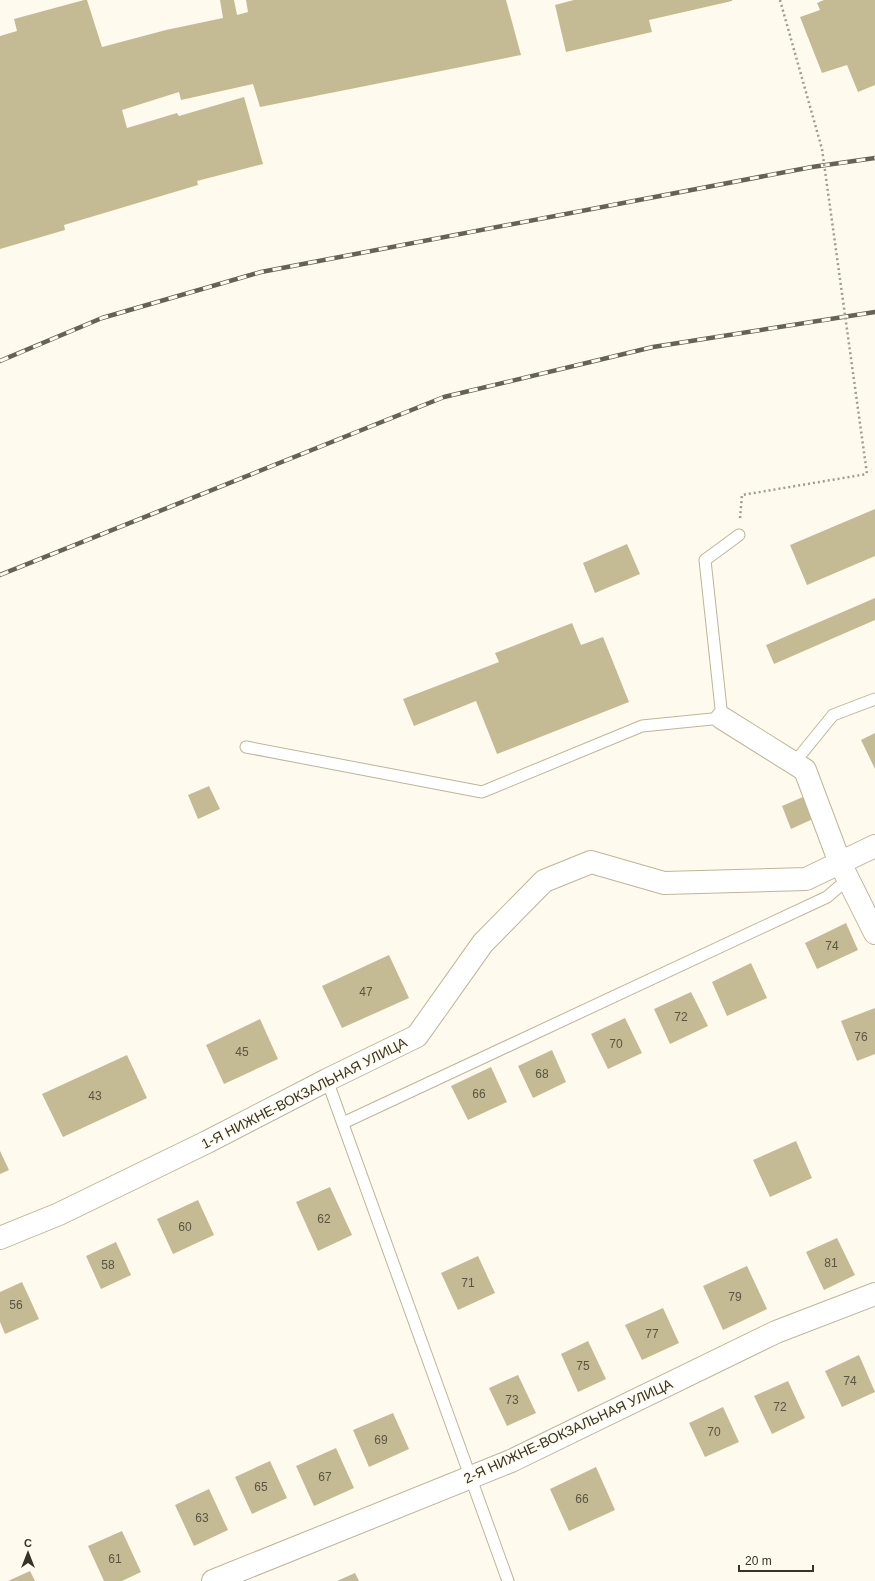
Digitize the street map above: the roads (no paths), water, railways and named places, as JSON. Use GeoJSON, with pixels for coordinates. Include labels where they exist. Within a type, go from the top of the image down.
{"type":"FeatureCollection","features":[{"type":"Feature","properties":{"kind":"street"},"geometry":{"type":"LineString","coordinates":[[722,718],[805,770],[844,871],[875,933]]}},
{"type":"Feature","properties":{"kind":"street","name":"1-Я НИЖНЕ-ВОКЗАЛЬНАЯ УЛИЦА"},"geometry":{"type":"LineString","coordinates":[[0,1238],[80,1204],[417,1036],[483,943],[544,881],[591,862],[664,882],[806,879],[844,871],[875,846]]}},
{"type":"Feature","properties":{"kind":"street","name":"2-Я НИЖНЕ-ВОКЗАЛЬНАЯ УЛИЦА"},"geometry":{"type":"LineString","coordinates":[[213,1581],[511,1461],[776,1332],[875,1294]]}},
{"type":"Feature","properties":{"kind":"lane"},"geometry":{"type":"LineString","coordinates":[[246,747],[482,792],[642,726],[722,718],[705,560],[739,535]]}},
{"type":"Feature","properties":{"kind":"lane"},"geometry":{"type":"LineString","coordinates":[[794,763],[833,716],[875,699]]}},
{"type":"Feature","properties":{"kind":"lane"},"geometry":{"type":"LineString","coordinates":[[343,1123],[828,897],[844,871]]}},
{"type":"Feature","properties":{"kind":"lane"},"geometry":{"type":"LineString","coordinates":[[327,1080],[508,1581]]}},
{"type":"Feature","properties":{"kind":"railway"},"geometry":{"type":"LineString","coordinates":[[0,361],[102,318],[261,272],[812,167],[875,158]]}},
{"type":"Feature","properties":{"kind":"railway"},"geometry":{"type":"LineString","coordinates":[[0,575],[444,397],[653,347],[875,312]]}}]}
